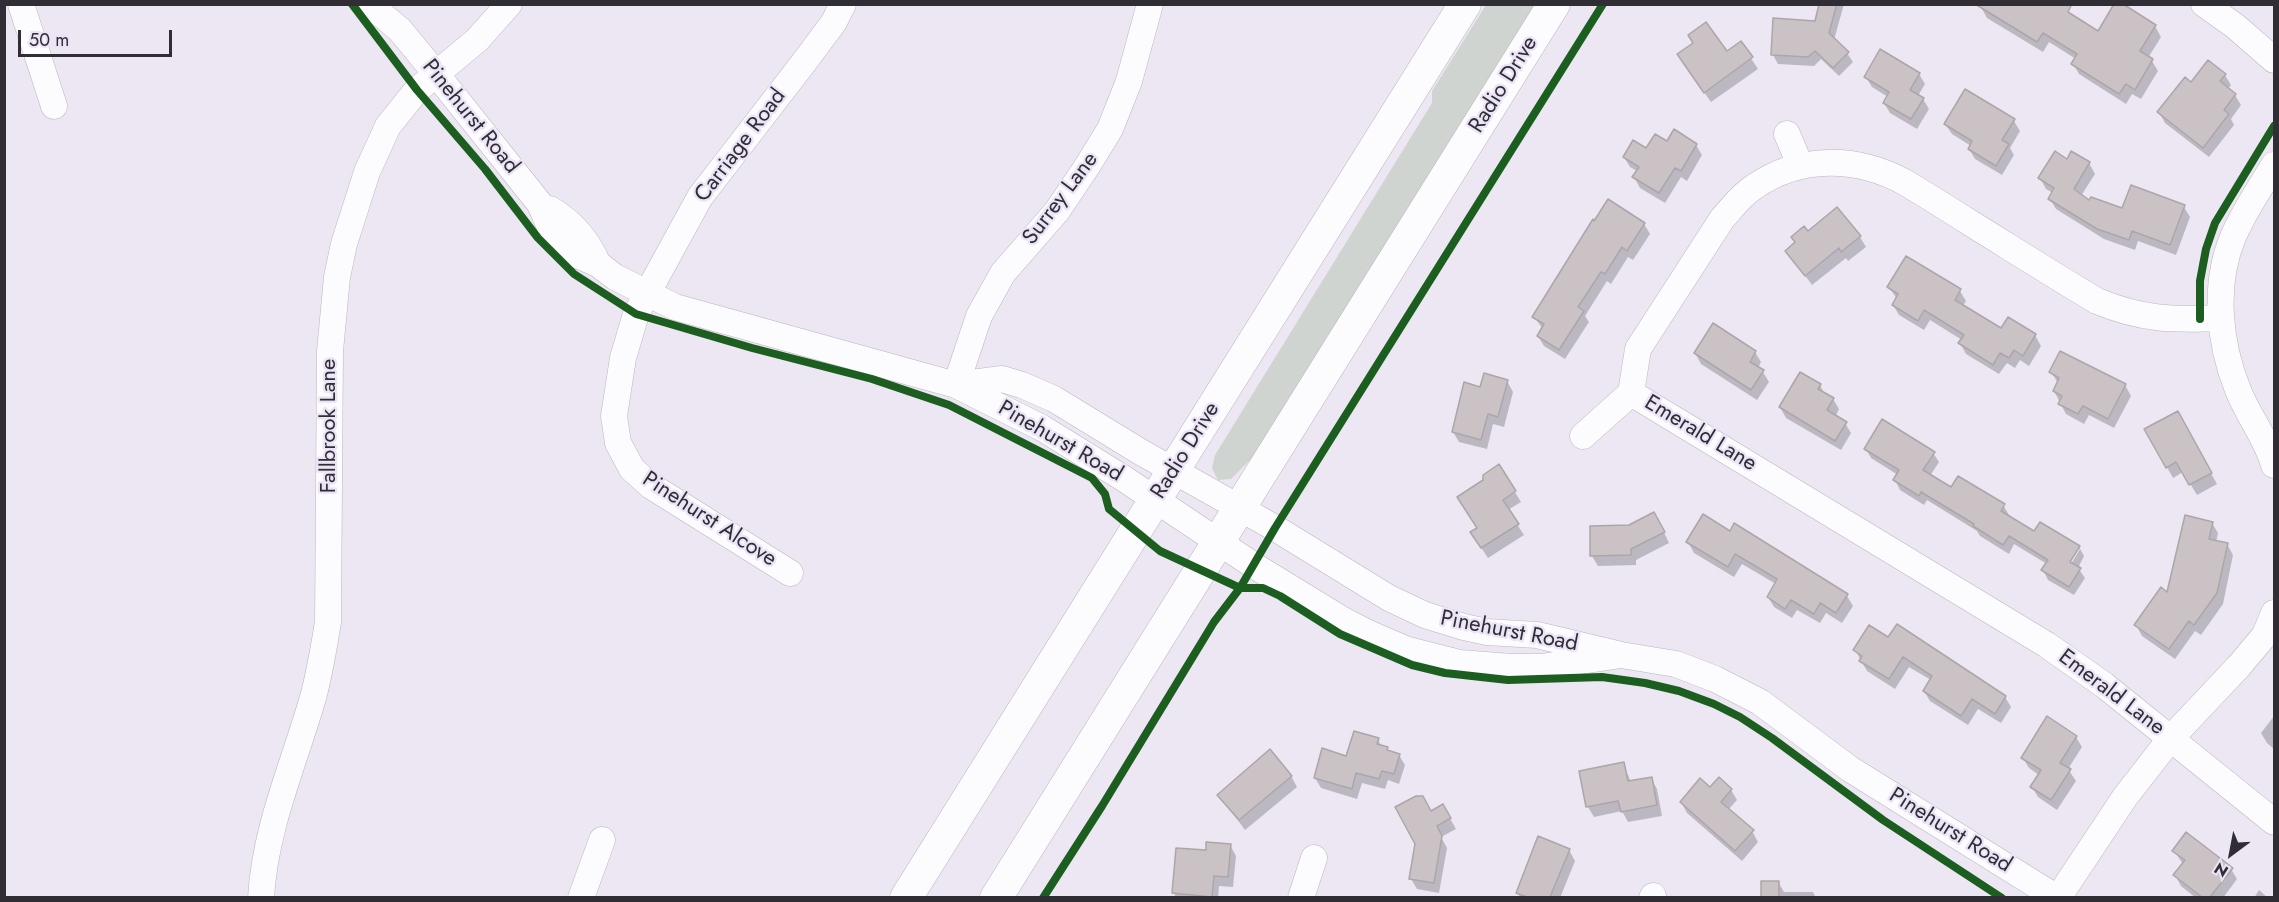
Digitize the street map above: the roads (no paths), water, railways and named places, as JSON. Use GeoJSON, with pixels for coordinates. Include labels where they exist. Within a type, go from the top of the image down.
{"type":"FeatureCollection","features":[{"type":"Feature","properties":{"kind":"main road","name":"Radio Drive"},"geometry":{"type":"LineString","coordinates":[[906,897],[1466,4]]}},
{"type":"Feature","properties":{"kind":"main road","name":"Radio Drive"},"geometry":{"type":"LineString","coordinates":[[996,897],[1554,4]]}},
{"type":"Feature","properties":{"kind":"street"},"geometry":{"type":"LineString","coordinates":[[21,4],[54,106]]}},
{"type":"Feature","properties":{"kind":"street","name":"Pinehurst Road"},"geometry":{"type":"LineString","coordinates":[[369,4],[400,30],[540,204],[561,216],[589,243],[598,264],[615,277],[647,294],[675,307],[956,385],[1042,428],[1343,620],[1386,642],[1423,655],[1481,665],[1541,667],[1621,655]]}},
{"type":"Feature","properties":{"kind":"street","name":"Pinehurst Road"},"geometry":{"type":"LineString","coordinates":[[388,4],[400,30]]}},
{"type":"Feature","properties":{"kind":"street","name":"Fallbrook Lane"},"geometry":{"type":"LineString","coordinates":[[261,897],[272,824],[314,695],[328,622],[330,351],[337,277],[344,244],[368,172],[388,126],[417,90],[477,40],[509,4]]}},
{"type":"Feature","properties":{"kind":"street","name":"Carriage Road"},"geometry":{"type":"LineString","coordinates":[[647,294],[700,197],[806,61],[834,22],[843,4]]}},
{"type":"Feature","properties":{"kind":"street","name":"Surrey Lane"},"geometry":{"type":"LineString","coordinates":[[956,385],[979,316],[1003,273],[1057,211],[1110,129],[1129,81],[1150,4]]}},
{"type":"Feature","properties":{"kind":"street"},"geometry":{"type":"LineString","coordinates":[[2204,4],[2235,26],[2274,60]]}},
{"type":"Feature","properties":{"kind":"street"},"geometry":{"type":"LineString","coordinates":[[1787,134],[1800,165]]}},
{"type":"Feature","properties":{"kind":"street","name":"Emerald Lane"},"geometry":{"type":"LineString","coordinates":[[2221,318],[2174,320],[2120,311],[2097,302],[1905,182],[1869,168],[1842,162],[1820,162],[1800,165],[1754,186],[1722,219],[1638,348],[1631,393],[2047,645],[2104,685],[2274,822]]}},
{"type":"Feature","properties":{"kind":"street"},"geometry":{"type":"LineString","coordinates":[[2274,165],[2232,240],[2220,293],[2225,349],[2238,390],[2274,461]]}},
{"type":"Feature","properties":{"kind":"street","name":"Pinehurst Alcove"},"geometry":{"type":"LineString","coordinates":[[647,294],[636,314],[623,358],[614,416],[618,443],[632,469],[651,486],[790,573]]}},
{"type":"Feature","properties":{"kind":"street","name":"Pinehurst Road"},"geometry":{"type":"LineString","coordinates":[[956,385],[1002,378],[1073,409],[1389,598],[1425,615],[1488,632],[1537,635],[1621,655],[1676,664],[1715,680],[1760,702],[1850,770],[2057,897]]}},
{"type":"Feature","properties":{"kind":"street"},"geometry":{"type":"LineString","coordinates":[[1583,436],[1631,393]]}},
{"type":"Feature","properties":{"kind":"street"},"geometry":{"type":"LineString","coordinates":[[2057,897],[2125,797],[2171,738],[2265,635],[2274,613]]}},
{"type":"Feature","properties":{"kind":"street"},"geometry":{"type":"LineString","coordinates":[[581,897],[602,840]]}},
{"type":"Feature","properties":{"kind":"street"},"geometry":{"type":"LineString","coordinates":[[1301,897],[1314,858]]}}]}
